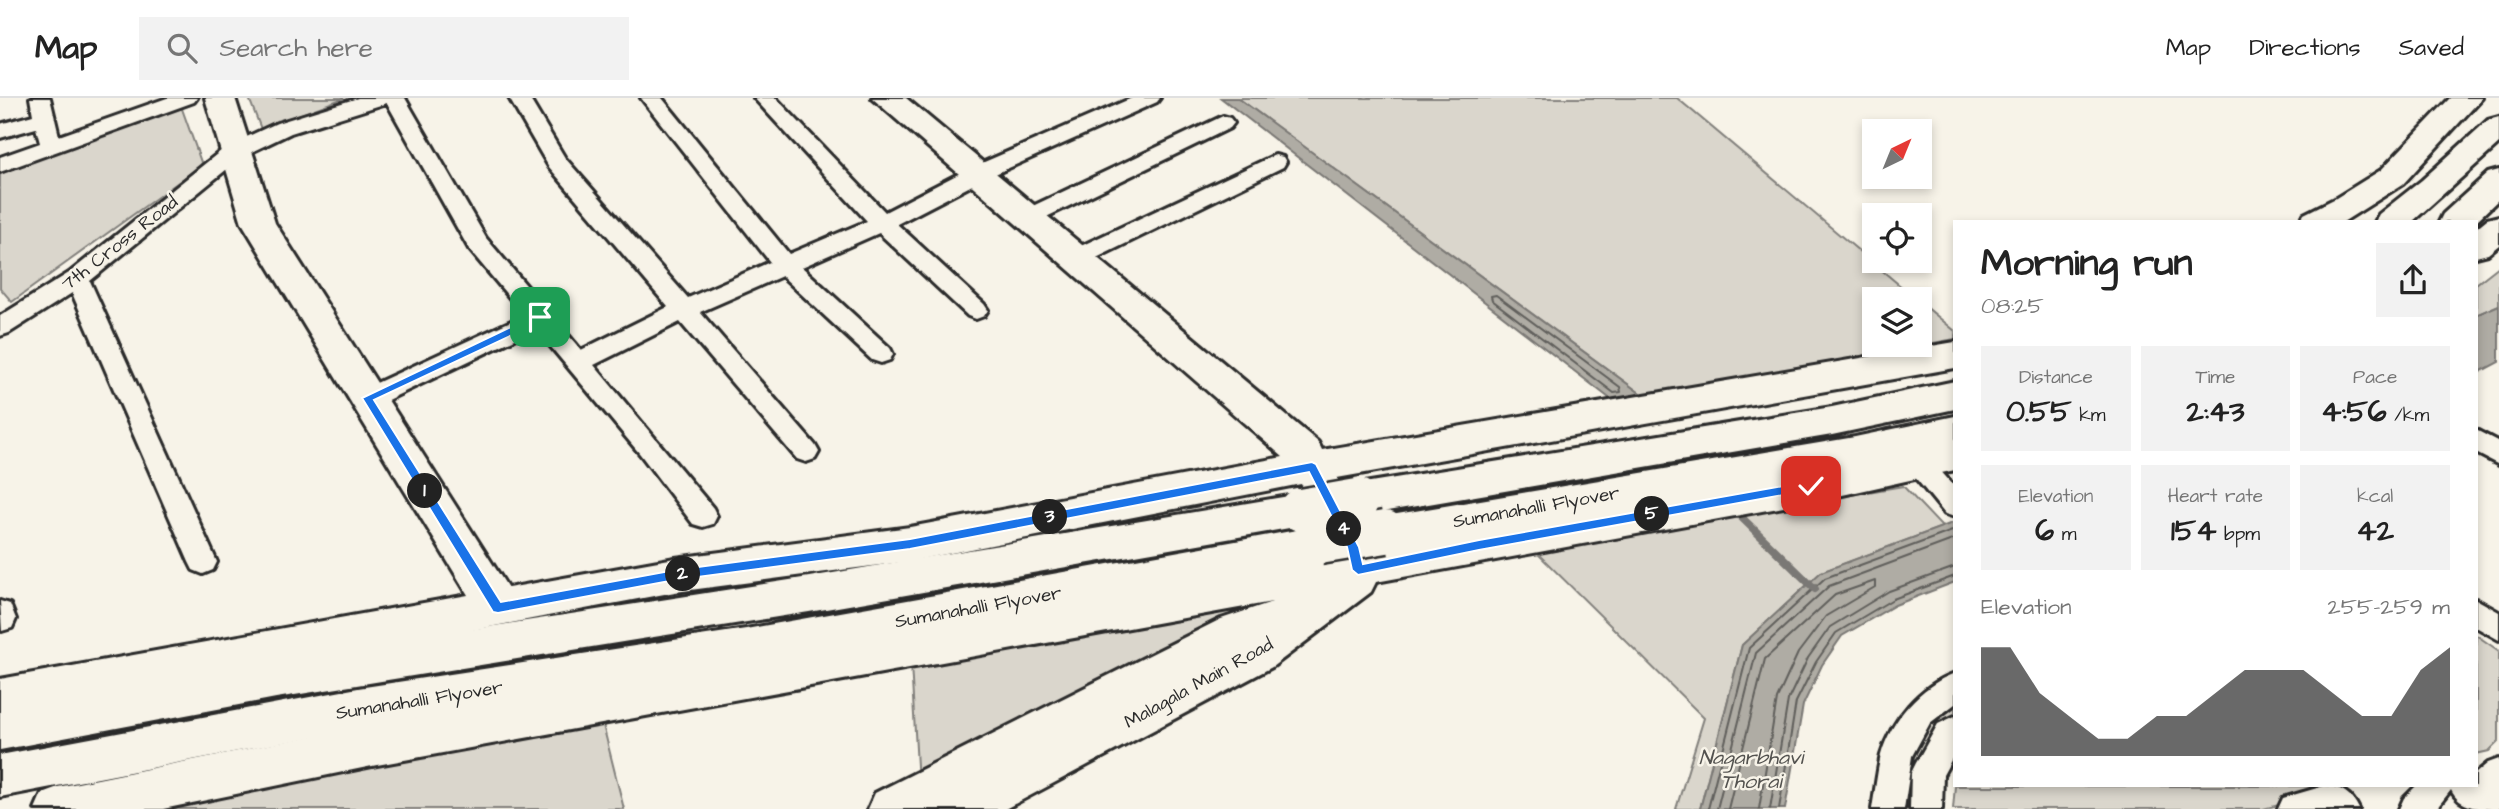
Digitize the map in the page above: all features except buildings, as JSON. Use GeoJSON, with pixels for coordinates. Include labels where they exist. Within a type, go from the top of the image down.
{"type":"FeatureCollection","features":[{"type":"Feature","properties":{"kind":"main road"},"geometry":{"type":"LineString","coordinates":[[220,98],[234,152],[259,223],[498,608]]}},
{"type":"Feature","properties":{"kind":"main road"},"geometry":{"type":"LineString","coordinates":[[887,98],[1304,453],[1353,547],[1358,570]]}},
{"type":"Feature","properties":{"kind":"main road"},"geometry":{"type":"LineString","coordinates":[[2320,220],[2348,206],[2392,177],[2467,98]]}},
{"type":"Feature","properties":{"kind":"main road"},"geometry":{"type":"LineString","coordinates":[[2394,220],[2499,127]]}},
{"type":"Feature","properties":{"kind":"main road"},"geometry":{"type":"LineString","coordinates":[[2457,220],[2499,180]]}},
{"type":"Feature","properties":{"kind":"main road"},"geometry":{"type":"LineString","coordinates":[[2478,244],[2499,227]]}},
{"type":"Feature","properties":{"kind":"main road"},"geometry":{"type":"LineString","coordinates":[[0,699],[675,575],[910,544],[1312,467],[1953,355]]}},
{"type":"Feature","properties":{"kind":"main road","name":"Sumanahalli Flyover"},"geometry":{"type":"LineString","coordinates":[[0,776],[358,708],[747,648],[1310,526],[1358,500],[1832,421],[1953,396]]}},
{"type":"Feature","properties":{"kind":"main road","name":"Sumanahalli Flyover"},"geometry":{"type":"LineString","coordinates":[[0,730],[121,706],[450,649],[742,605],[1310,526],[1385,532],[1855,452],[1944,461]]}},
{"type":"Feature","properties":{"kind":"main road"},"geometry":{"type":"LineString","coordinates":[[58,809],[377,744],[683,692],[1944,461]]}},
{"type":"Feature","properties":{"kind":"main road","name":"Malagala Main Road"},"geometry":{"type":"LineString","coordinates":[[959,809],[1257,654],[1356,580],[1358,570]]}},
{"type":"Feature","properties":{"kind":"main road"},"geometry":{"type":"LineString","coordinates":[[891,809],[1236,632],[1326,603]]}},
{"type":"Feature","properties":{"kind":"street"},"geometry":{"type":"LineString","coordinates":[[0,165],[187,98]]}},
{"type":"Feature","properties":{"kind":"street","name":"7th Cross Road"},"geometry":{"type":"LineString","coordinates":[[0,327],[77,279],[234,152],[284,128],[380,98]]}},
{"type":"Feature","properties":{"kind":"street"},"geometry":{"type":"LineString","coordinates":[[396,98],[477,243],[703,516]]}},
{"type":"Feature","properties":{"kind":"street"},"geometry":{"type":"LineString","coordinates":[[519,98],[557,162],[806,452]]}},
{"type":"Feature","properties":{"kind":"street"},"geometry":{"type":"LineString","coordinates":[[651,98],[786,265],[881,354]]}},
{"type":"Feature","properties":{"kind":"street"},"geometry":{"type":"LineString","coordinates":[[764,98],[883,223],[976,310]]}},
{"type":"Feature","properties":{"kind":"street"},"geometry":{"type":"LineString","coordinates":[[578,362],[683,310],[883,223],[976,174],[1150,98]]}},
{"type":"Feature","properties":{"kind":"street"},"geometry":{"type":"LineString","coordinates":[[0,131],[43,108],[51,146]]}},
{"type":"Feature","properties":{"kind":"street"},"geometry":{"type":"LineString","coordinates":[[1028,218],[1223,123]]}},
{"type":"Feature","properties":{"kind":"street"},"geometry":{"type":"LineString","coordinates":[[1076,258],[1275,162]]}},
{"type":"Feature","properties":{"kind":"street"},"geometry":{"type":"LineString","coordinates":[[77,279],[203,562]]}},
{"type":"Feature","properties":{"kind":"street"},"geometry":{"type":"LineString","coordinates":[[368,398],[540,317]]}},
{"type":"Feature","properties":{"kind":"street"},"geometry":{"type":"LineString","coordinates":[[2478,441],[2499,455]]}},
{"type":"Feature","properties":{"kind":"street"},"geometry":{"type":"LineString","coordinates":[[1944,461],[1953,498]]}},
{"type":"Feature","properties":{"kind":"street"},"geometry":{"type":"LineString","coordinates":[[2478,612],[2499,628]]}},
{"type":"Feature","properties":{"kind":"street"},"geometry":{"type":"LineString","coordinates":[[1888,809],[1897,754],[1919,713],[1953,688]]}},
{"type":"Feature","properties":{"kind":"street"},"geometry":{"type":"LineString","coordinates":[[1926,809],[1927,773],[1953,731]]}},
{"type":"Feature","properties":{"kind":"street"},"geometry":{"type":"LineString","coordinates":[[2479,796],[2499,773]]}},
{"type":"Feature","properties":{"kind":"street"},"geometry":{"type":"LineString","coordinates":[[2414,809],[2436,787]]}},
{"type":"Feature","properties":{"kind":"street"},"geometry":{"type":"LineString","coordinates":[[2294,809],[2330,799],[2343,809]]}},
{"type":"Feature","properties":{"kind":"shaded area"},"geometry":{"type":"Polygon","coordinates":[[[249,98],[344,98],[261,129],[249,98]]]}},
{"type":"Feature","properties":{"kind":"shaded area"},"geometry":{"type":"Polygon","coordinates":[[[1238,98],[1677,98],[1862,254],[1862,273],[1885,273],[1902,287],[1862,287],[1862,356],[1644,396],[1238,98]]]}},
{"type":"Feature","properties":{"kind":"shaded area"},"geometry":{"type":"Polygon","coordinates":[[[181,106],[202,165],[12,302],[0,288],[0,172],[181,106]]]}},
{"type":"Feature","properties":{"kind":"shaded area"},"geometry":{"type":"Polygon","coordinates":[[[2499,266],[2499,305],[2478,314],[2478,282],[2499,266]]]}},
{"type":"Feature","properties":{"kind":"shaded area"},"geometry":{"type":"Polygon","coordinates":[[[1932,312],[1953,329],[1953,339],[1932,343],[1932,312]]]}},
{"type":"Feature","properties":{"kind":"shaded area"},"geometry":{"type":"Polygon","coordinates":[[[1903,486],[1942,527],[1821,572],[1742,645],[1700,809],[1676,809],[1704,718],[1533,549],[1903,486]]]}},
{"type":"Feature","properties":{"kind":"shaded area"},"geometry":{"type":"Polygon","coordinates":[[[1232,603],[1239,615],[918,783],[911,664],[1232,603]]]}},
{"type":"Feature","properties":{"kind":"shaded area"},"geometry":{"type":"Polygon","coordinates":[[[2478,636],[2499,651],[2499,741],[2489,751],[2478,754],[2478,636]]]}},
{"type":"Feature","properties":{"kind":"shaded area"},"geometry":{"type":"Polygon","coordinates":[[[1953,702],[1953,719],[1926,747],[1915,769],[1905,809],[1897,809],[1903,774],[1912,747],[1928,724],[1953,702]]]}},
{"type":"Feature","properties":{"kind":"shaded area"},"geometry":{"type":"Polygon","coordinates":[[[602,721],[624,809],[169,809],[167,799],[602,721]]]}},
{"type":"Feature","properties":{"kind":"shaded area"},"geometry":{"type":"Polygon","coordinates":[[[1955,787],[2350,787],[2263,809],[1953,809],[1955,787]]]}},
{"type":"Feature","properties":{"kind":"water"},"geometry":{"type":"Polygon","coordinates":[[[1221,98],[1238,98],[1644,396],[1613,401],[1221,98]]]}},
{"type":"Feature","properties":{"kind":"water"},"geometry":{"type":"Polygon","coordinates":[[[2499,305],[2499,362],[2478,373],[2478,314],[2499,305]]]}},
{"type":"Feature","properties":{"kind":"water","name":"Nagarbhavi Thorai"},"geometry":{"type":"Polygon","coordinates":[[[1953,523],[1953,583],[1895,605],[1842,636],[1822,665],[1803,705],[1785,809],[1700,809],[1742,645],[1821,572],[1953,523]]]}},
{"type":"Feature","properties":{"kind":"waterway"},"geometry":{"type":"LineString","coordinates":[[1738,514],[1815,589]]}},
{"type":"Feature","properties":{"kind":"route"},"geometry":{"type":"LineString","coordinates":[[540,317],[368,398],[498,608],[675,575],[910,544],[1312,467],[1353,547],[1358,570],[1479,545],[1811,486]]}}]}
